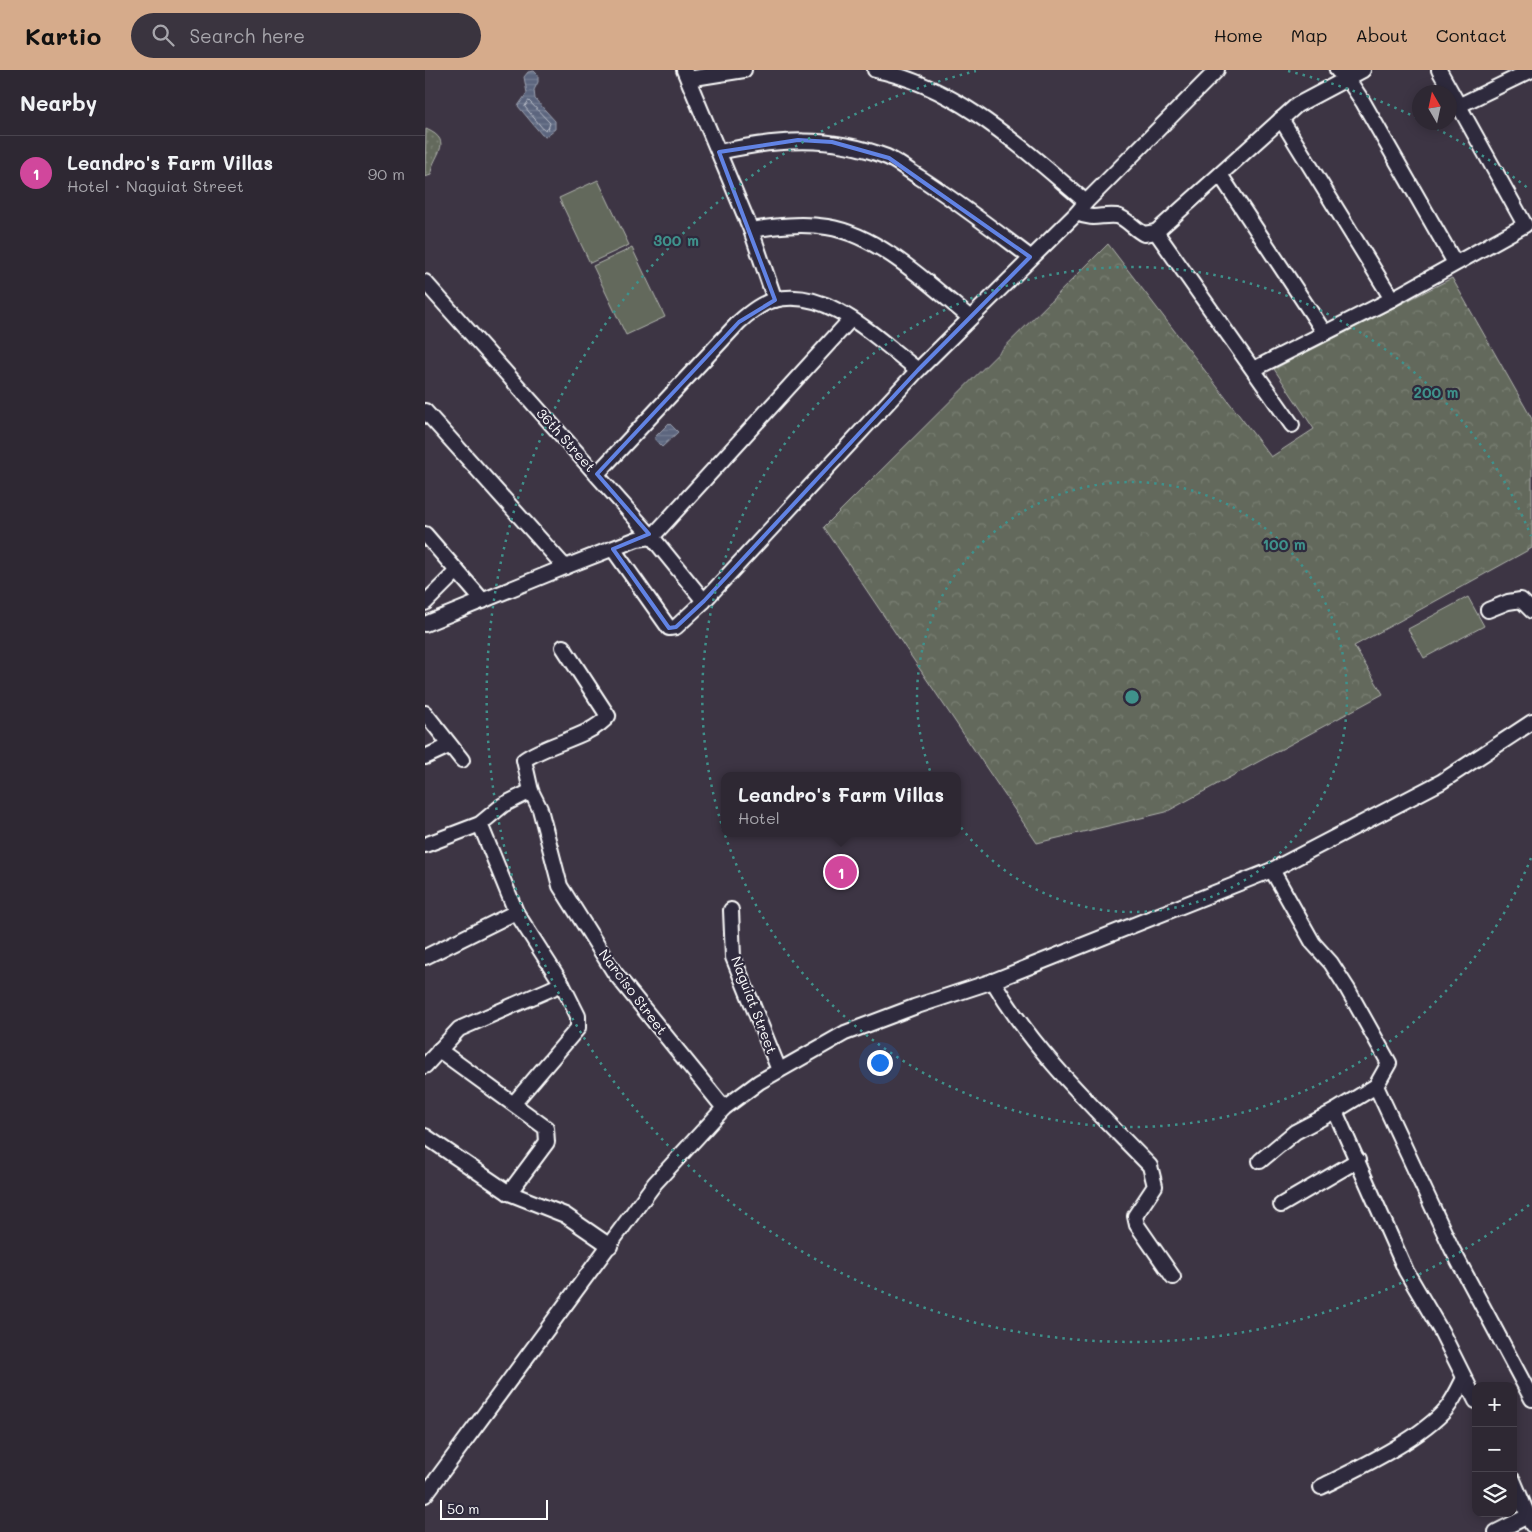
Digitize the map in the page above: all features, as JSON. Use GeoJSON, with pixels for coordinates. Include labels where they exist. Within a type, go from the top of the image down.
{"type":"FeatureCollection","features":[{"type":"Feature","properties":{"kind":"street"},"geometry":{"type":"LineString","coordinates":[[744,70],[686,74],[751,230],[775,300]]}},
{"type":"Feature","properties":{"kind":"street"},"geometry":{"type":"LineString","coordinates":[[875,70],[914,81],[972,112],[1008,136],[1086,202]]}},
{"type":"Feature","properties":{"kind":"street"},"geometry":{"type":"LineString","coordinates":[[613,549],[669,628],[676,627],[704,602],[917,370],[1077,213],[1217,70]]}},
{"type":"Feature","properties":{"kind":"street"},"geometry":{"type":"LineString","coordinates":[[1077,213],[1087,218],[1115,216],[1122,218],[1135,230],[1144,234],[1157,232],[1221,176],[1297,105],[1342,74],[1363,70]]}},
{"type":"Feature","properties":{"kind":"street"},"geometry":{"type":"LineString","coordinates":[[1254,369],[1392,299],[1525,223],[1439,70]]}},
{"type":"Feature","properties":{"kind":"street"},"geometry":{"type":"LineString","coordinates":[[1460,105],[1532,70]]}},
{"type":"Feature","properties":{"kind":"street"},"geometry":{"type":"LineString","coordinates":[[1342,74],[1363,102],[1455,263]]}},
{"type":"Feature","properties":{"kind":"street"},"geometry":{"type":"LineString","coordinates":[[1281,119],[1392,299]]}},
{"type":"Feature","properties":{"kind":"street"},"geometry":{"type":"LineString","coordinates":[[719,152],[770,142],[798,140],[832,142],[889,158],[931,185],[1030,258]]}},
{"type":"Feature","properties":{"kind":"street"},"geometry":{"type":"LineString","coordinates":[[1221,176],[1324,332]]}},
{"type":"Feature","properties":{"kind":"street"},"geometry":{"type":"LineString","coordinates":[[751,230],[803,225],[829,228],[854,235],[885,252],[969,317]]}},
{"type":"Feature","properties":{"kind":"street"},"geometry":{"type":"LineString","coordinates":[[1157,232],[1292,425]]}},
{"type":"Feature","properties":{"kind":"street","name":"36th Street"},"geometry":{"type":"LineString","coordinates":[[425,282],[652,537],[704,602]]}},
{"type":"Feature","properties":{"kind":"street"},"geometry":{"type":"LineString","coordinates":[[597,474],[739,322],[762,305],[775,300],[808,300],[829,305],[851,319],[917,370]]}},
{"type":"Feature","properties":{"kind":"street"},"geometry":{"type":"LineString","coordinates":[[425,624],[637,539],[652,537],[851,319]]}},
{"type":"Feature","properties":{"kind":"street"},"geometry":{"type":"LineString","coordinates":[[425,411],[565,567]]}},
{"type":"Feature","properties":{"kind":"street"},"geometry":{"type":"LineString","coordinates":[[425,534],[483,601]]}},
{"type":"Feature","properties":{"kind":"street"},"geometry":{"type":"LineString","coordinates":[[425,603],[457,571]]}},
{"type":"Feature","properties":{"kind":"street"},"geometry":{"type":"LineString","coordinates":[[1488,610],[1508,602],[1521,600],[1532,611]]}},
{"type":"Feature","properties":{"kind":"street","name":"Narciso Street"},"geometry":{"type":"LineString","coordinates":[[563,647],[608,716],[595,726],[539,750],[524,760],[531,791],[540,809],[560,886],[614,972],[724,1108]]}},
{"type":"Feature","properties":{"kind":"street"},"geometry":{"type":"LineString","coordinates":[[425,713],[449,746],[462,760]]}},
{"type":"Feature","properties":{"kind":"street"},"geometry":{"type":"LineString","coordinates":[[425,1495],[655,1183],[724,1108],[759,1082],[845,1033],[993,980],[1272,870],[1441,782],[1532,722]]}},
{"type":"Feature","properties":{"kind":"street"},"geometry":{"type":"LineString","coordinates":[[425,757],[449,746]]}},
{"type":"Feature","properties":{"kind":"street"},"geometry":{"type":"LineString","coordinates":[[425,845],[480,824],[503,805],[531,791]]}},
{"type":"Feature","properties":{"kind":"street"},"geometry":{"type":"LineString","coordinates":[[480,824],[516,912],[562,984],[579,1016],[578,1028],[514,1103]]}},
{"type":"Feature","properties":{"kind":"street"},"geometry":{"type":"LineString","coordinates":[[1259,1161],[1295,1132],[1376,1086],[1389,1064],[1347,988],[1331,963],[1313,943],[1272,870]]}},
{"type":"Feature","properties":{"kind":"street","name":"Naguiat Street"},"geometry":{"type":"LineString","coordinates":[[731,910],[733,957],[779,1070]]}},
{"type":"Feature","properties":{"kind":"street"},"geometry":{"type":"LineString","coordinates":[[425,957],[516,912]]}},
{"type":"Feature","properties":{"kind":"street"},"geometry":{"type":"LineString","coordinates":[[993,980],[1003,997],[1055,1068],[1150,1166],[1155,1186],[1135,1216],[1137,1225],[1173,1277]]}},
{"type":"Feature","properties":{"kind":"street"},"geometry":{"type":"LineString","coordinates":[[425,1066],[459,1028],[562,984]]}},
{"type":"Feature","properties":{"kind":"street"},"geometry":{"type":"LineString","coordinates":[[439,1050],[546,1128],[549,1135],[547,1142],[509,1193]]}},
{"type":"Feature","properties":{"kind":"street"},"geometry":{"type":"LineString","coordinates":[[1376,1086],[1453,1249],[1532,1399]]}},
{"type":"Feature","properties":{"kind":"street"},"geometry":{"type":"LineString","coordinates":[[1335,1111],[1406,1271],[1441,1331],[1472,1393]]}},
{"type":"Feature","properties":{"kind":"street"},"geometry":{"type":"LineString","coordinates":[[425,1136],[509,1193],[565,1215],[610,1246]]}},
{"type":"Feature","properties":{"kind":"street"},"geometry":{"type":"LineString","coordinates":[[1281,1205],[1358,1160]]}},
{"type":"Feature","properties":{"kind":"street"},"geometry":{"type":"LineString","coordinates":[[1321,1488],[1373,1460],[1433,1422],[1447,1407],[1464,1378]]}},
{"type":"Feature","properties":{"kind":"street"},"geometry":{"type":"LineString","coordinates":[[1496,1532],[1530,1521],[1517,1490]]}},
{"type":"Feature","properties":{"kind":"highlighted area"},"geometry":{"type":"Polygon","coordinates":[[[798,140],[832,142],[889,158],[1030,257],[918,370],[704,601],[676,627],[669,628],[613,549],[649,534],[597,474],[739,322],[775,300],[719,152],[798,140]]]}},
{"type":"Feature","properties":{"kind":"green space"},"geometry":{"type":"Polygon","coordinates":[[[426,129],[440,139],[441,145],[431,175],[425,177],[426,129]]]}},
{"type":"Feature","properties":{"kind":"green space"},"geometry":{"type":"Polygon","coordinates":[[[598,180],[629,245],[590,263],[559,198],[598,180]]]}},
{"type":"Feature","properties":{"kind":"green space"},"geometry":{"type":"Polygon","coordinates":[[[1108,244],[1271,457],[1314,429],[1274,369],[1452,278],[1532,419],[1532,548],[1354,646],[1383,694],[1166,812],[1037,843],[824,527],[1108,244]]]}},
{"type":"Feature","properties":{"kind":"green space"},"geometry":{"type":"Polygon","coordinates":[[[632,248],[665,317],[626,335],[593,266],[632,248]]]}},
{"type":"Feature","properties":{"kind":"green space"},"geometry":{"type":"Polygon","coordinates":[[[1468,597],[1484,626],[1424,658],[1408,629],[1468,597]]]}},
{"type":"Feature","properties":{"kind":"water"},"geometry":{"type":"Polygon","coordinates":[[[534,71],[538,75],[538,82],[534,90],[535,99],[555,121],[555,129],[546,136],[542,135],[518,106],[527,93],[524,77],[528,72],[534,71]]]}},
{"type":"Feature","properties":{"kind":"water"},"geometry":{"type":"Polygon","coordinates":[[[669,423],[678,432],[662,447],[655,440],[655,437],[669,423]]]}},
{"type":"Feature","properties":{"kind":"place","name":"Leandro's Farm Villas"},"geometry":{"type":"Point","coordinates":[841,872]}}]}
